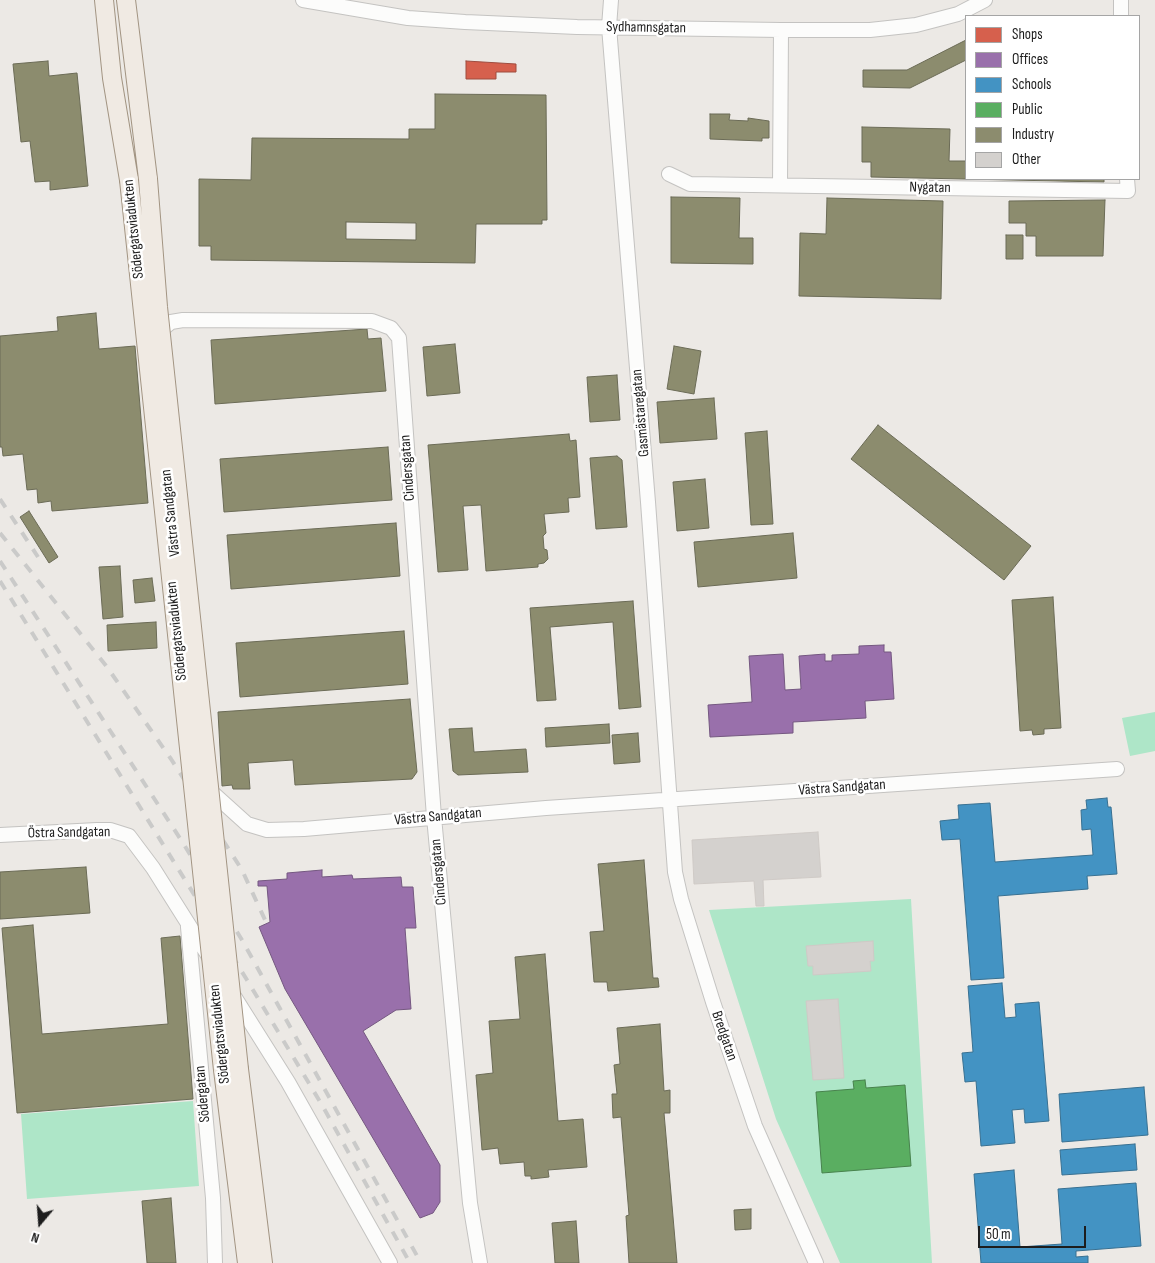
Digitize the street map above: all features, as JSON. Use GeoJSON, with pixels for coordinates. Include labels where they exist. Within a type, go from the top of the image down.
{"type":"FeatureCollection","features":[{"type":"Feature","properties":{"kind":"main road","name":"Södergatsviadukten"},"geometry":{"type":"LineString","coordinates":[[104,0],[112,78],[129,180],[231,1069],[263,1263]]}},
{"type":"Feature","properties":{"kind":"main road","name":"Södergatsviadukten"},"geometry":{"type":"LineString","coordinates":[[126,0],[148,179],[158,307],[231,1069],[247,1263]]}},
{"type":"Feature","properties":{"kind":"street","name":"Sydhamnsgatan"},"geometry":{"type":"LineString","coordinates":[[303,0],[408,18],[609,27],[781,30],[870,30],[916,26],[958,14],[985,0]]}},
{"type":"Feature","properties":{"kind":"street","name":"Gasmästaregatan"},"geometry":{"type":"LineString","coordinates":[[611,0],[609,27],[670,799]]}},
{"type":"Feature","properties":{"kind":"street"},"geometry":{"type":"LineString","coordinates":[[1121,0],[1121,15]]}},
{"type":"Feature","properties":{"kind":"street"},"geometry":{"type":"LineString","coordinates":[[780,185],[781,30]]}},
{"type":"Feature","properties":{"kind":"street","name":"Nygatan"},"geometry":{"type":"LineString","coordinates":[[669,174],[690,184],[1128,191],[1127,180]]}},
{"type":"Feature","properties":{"kind":"street","name":"Västra Sandgatan"},"geometry":{"type":"LineString","coordinates":[[405,420],[399,338],[391,328],[379,322],[171,322],[160,331],[155,344],[153,359],[200,780],[208,790],[247,824],[267,830],[304,829],[670,799],[1117,769]]}},
{"type":"Feature","properties":{"kind":"street","name":"Cindersgatan"},"geometry":{"type":"LineString","coordinates":[[405,420],[434,817],[470,1203],[480,1263]]}},
{"type":"Feature","properties":{"kind":"street","name":"Bredgatan"},"geometry":{"type":"LineString","coordinates":[[670,799],[675,872],[713,1002],[755,1126],[816,1263]]}},
{"type":"Feature","properties":{"kind":"street","name":"Östra Sandgatan"},"geometry":{"type":"LineString","coordinates":[[0,835],[110,830],[129,836],[135,842],[188,924]]}},
{"type":"Feature","properties":{"kind":"street"},"geometry":{"type":"LineString","coordinates":[[188,924],[288,1082],[390,1263]]}},
{"type":"Feature","properties":{"kind":"street","name":"Södergatan"},"geometry":{"type":"LineString","coordinates":[[188,924],[212,1198],[215,1263]]}},
{"type":"Feature","properties":{"kind":"green space"},"geometry":{"type":"Polygon","coordinates":[[[1155,712],[1155,751],[1130,756],[1122,718],[1155,712]]]}},
{"type":"Feature","properties":{"kind":"green space"},"geometry":{"type":"Polygon","coordinates":[[[911,899],[932,1263],[840,1263],[776,1119],[709,910],[911,899]]]}},
{"type":"Feature","properties":{"kind":"green space"},"geometry":{"type":"Polygon","coordinates":[[[193,1101],[199,1186],[27,1199],[21,1114],[193,1101]]]}},
{"type":"Feature","properties":{"kind":"building: Shops"},"geometry":{"type":"Polygon","coordinates":[[[466,61],[516,64],[516,72],[496,72],[496,79],[466,79],[466,61]]]}},
{"type":"Feature","properties":{"kind":"building: Offices"},"geometry":{"type":"Polygon","coordinates":[[[884,645],[884,652],[891,652],[894,699],[865,701],[866,718],[793,722],[793,733],[710,737],[708,705],[752,702],[749,656],[783,654],[785,690],[801,689],[799,656],[825,654],[825,661],[832,661],[832,655],[859,654],[859,646],[884,645]]]}},
{"type":"Feature","properties":{"kind":"building: Offices"},"geometry":{"type":"Polygon","coordinates":[[[322,870],[322,877],[352,875],[353,879],[401,877],[402,887],[413,887],[416,928],[405,928],[411,1009],[396,1010],[363,1031],[440,1165],[440,1202],[433,1213],[420,1218],[285,989],[259,927],[270,922],[267,886],[258,886],[258,881],[287,879],[287,873],[322,870]]]}},
{"type":"Feature","properties":{"kind":"building: Schools"},"geometry":{"type":"Polygon","coordinates":[[[1107,798],[1108,807],[1111,807],[1117,874],[1087,876],[1088,889],[998,896],[1004,978],[971,980],[960,839],[942,840],[940,821],[959,819],[958,805],[990,803],[995,862],[1093,855],[1091,829],[1082,830],[1081,810],[1087,809],[1086,800],[1107,798]]]}},
{"type":"Feature","properties":{"kind":"building: Schools"},"geometry":{"type":"Polygon","coordinates":[[[1002,983],[1005,1018],[1016,1017],[1015,1004],[1039,1002],[1049,1121],[1025,1123],[1024,1109],[1012,1110],[1015,1143],[981,1146],[976,1081],[965,1082],[962,1053],[973,1052],[968,986],[1002,983]]]}},
{"type":"Feature","properties":{"kind":"building: Schools"},"geometry":{"type":"Polygon","coordinates":[[[1144,1087],[1148,1135],[1062,1142],[1059,1094],[1144,1087]]]}},
{"type":"Feature","properties":{"kind":"building: Schools"},"geometry":{"type":"Polygon","coordinates":[[[1135,1144],[1137,1170],[1062,1175],[1060,1150],[1135,1144]]]}},
{"type":"Feature","properties":{"kind":"building: Schools"},"geometry":{"type":"Polygon","coordinates":[[[1014,1170],[1020,1247],[1062,1244],[1058,1189],[1136,1183],[1141,1246],[1076,1251],[1076,1257],[1088,1256],[1088,1263],[981,1263],[974,1174],[1014,1170]]]}},
{"type":"Feature","properties":{"kind":"building: Public"},"geometry":{"type":"Polygon","coordinates":[[[865,1080],[866,1088],[905,1085],[911,1166],[822,1173],[816,1092],[854,1089],[853,1081],[865,1080]]]}},
{"type":"Feature","properties":{"kind":"building: Industry"},"geometry":{"type":"Polygon","coordinates":[[[965,41],[965,60],[910,88],[863,87],[863,70],[907,70],[965,41]]]}},
{"type":"Feature","properties":{"kind":"building: Industry"},"geometry":{"type":"Polygon","coordinates":[[[48,61],[49,76],[77,73],[88,186],[50,190],[50,181],[35,182],[30,141],[21,142],[13,64],[48,61]]]}},
{"type":"Feature","properties":{"kind":"building: Industry"},"geometry":{"type":"Polygon","coordinates":[[[435,94],[546,95],[547,220],[542,220],[542,224],[476,224],[475,263],[211,260],[211,246],[199,246],[199,179],[251,180],[252,138],[409,139],[409,129],[435,129],[435,94]],[[346,222],[346,239],[416,240],[416,223],[346,222]]]}},
{"type":"Feature","properties":{"kind":"building: Industry"},"geometry":{"type":"Polygon","coordinates":[[[710,114],[730,114],[729,120],[748,121],[748,118],[769,121],[769,138],[762,138],[762,141],[710,139],[710,114]]]}},
{"type":"Feature","properties":{"kind":"building: Industry"},"geometry":{"type":"Polygon","coordinates":[[[862,127],[950,129],[949,161],[965,161],[965,179],[871,177],[871,162],[862,162],[862,127]]]}},
{"type":"Feature","properties":{"kind":"building: Industry"},"geometry":{"type":"Polygon","coordinates":[[[1011,180],[1104,180],[1104,182],[1011,180]]]}},
{"type":"Feature","properties":{"kind":"building: Industry"},"geometry":{"type":"Polygon","coordinates":[[[671,197],[740,198],[739,238],[753,238],[753,264],[671,263],[671,197]]]}},
{"type":"Feature","properties":{"kind":"building: Industry"},"geometry":{"type":"Polygon","coordinates":[[[827,198],[943,201],[941,299],[799,296],[800,233],[826,234],[827,198]]]}},
{"type":"Feature","properties":{"kind":"building: Industry"},"geometry":{"type":"Polygon","coordinates":[[[1105,200],[1103,256],[1036,256],[1036,236],[1026,236],[1026,223],[1009,223],[1009,201],[1105,200]]]}},
{"type":"Feature","properties":{"kind":"building: Industry"},"geometry":{"type":"Polygon","coordinates":[[[1006,235],[1023,235],[1023,259],[1006,259],[1006,235]]]}},
{"type":"Feature","properties":{"kind":"building: Industry"},"geometry":{"type":"Polygon","coordinates":[[[96,313],[99,349],[135,346],[148,503],[52,511],[51,501],[38,503],[37,489],[27,490],[23,454],[3,456],[2,447],[0,447],[0,336],[58,331],[57,317],[96,313]]]}},
{"type":"Feature","properties":{"kind":"building: Industry"},"geometry":{"type":"Polygon","coordinates":[[[367,329],[368,339],[381,338],[386,391],[215,404],[211,340],[367,329]]]}},
{"type":"Feature","properties":{"kind":"building: Industry"},"geometry":{"type":"Polygon","coordinates":[[[455,344],[460,393],[427,396],[423,347],[455,344]]]}},
{"type":"Feature","properties":{"kind":"building: Industry"},"geometry":{"type":"Polygon","coordinates":[[[674,346],[701,351],[694,394],[667,389],[674,346]]]}},
{"type":"Feature","properties":{"kind":"building: Industry"},"geometry":{"type":"Polygon","coordinates":[[[617,375],[620,420],[590,422],[587,377],[617,375]]]}},
{"type":"Feature","properties":{"kind":"building: Industry"},"geometry":{"type":"Polygon","coordinates":[[[714,398],[717,439],[660,443],[657,402],[714,398]]]}},
{"type":"Feature","properties":{"kind":"building: Industry"},"geometry":{"type":"Polygon","coordinates":[[[878,425],[1031,546],[1004,580],[851,459],[878,425]]]}},
{"type":"Feature","properties":{"kind":"building: Industry"},"geometry":{"type":"Polygon","coordinates":[[[767,431],[773,524],[751,525],[745,433],[767,431]]]}},
{"type":"Feature","properties":{"kind":"building: Industry"},"geometry":{"type":"Polygon","coordinates":[[[569,434],[570,441],[576,440],[580,497],[568,498],[569,512],[544,514],[546,533],[543,536],[544,549],[547,550],[548,559],[544,563],[538,564],[538,567],[486,571],[481,505],[463,506],[468,570],[438,572],[428,445],[569,434]]]}},
{"type":"Feature","properties":{"kind":"building: Industry"},"geometry":{"type":"Polygon","coordinates":[[[388,447],[392,500],[224,512],[220,459],[388,447]]]}},
{"type":"Feature","properties":{"kind":"building: Industry"},"geometry":{"type":"Polygon","coordinates":[[[617,456],[622,460],[627,527],[596,529],[590,458],[617,456]]]}},
{"type":"Feature","properties":{"kind":"building: Industry"},"geometry":{"type":"Polygon","coordinates":[[[705,479],[709,528],[677,531],[673,482],[705,479]]]}},
{"type":"Feature","properties":{"kind":"building: Industry"},"geometry":{"type":"Polygon","coordinates":[[[29,511],[58,557],[49,563],[20,517],[29,511]]]}},
{"type":"Feature","properties":{"kind":"building: Industry"},"geometry":{"type":"Polygon","coordinates":[[[396,523],[400,576],[231,589],[227,535],[396,523]]]}},
{"type":"Feature","properties":{"kind":"building: Industry"},"geometry":{"type":"Polygon","coordinates":[[[793,533],[797,578],[698,587],[694,542],[793,533]]]}},
{"type":"Feature","properties":{"kind":"building: Industry"},"geometry":{"type":"Polygon","coordinates":[[[120,566],[123,617],[103,619],[99,567],[120,566]]]}},
{"type":"Feature","properties":{"kind":"building: Industry"},"geometry":{"type":"Polygon","coordinates":[[[152,578],[155,601],[135,603],[133,580],[152,578]]]}},
{"type":"Feature","properties":{"kind":"building: Industry"},"geometry":{"type":"Polygon","coordinates":[[[1053,597],[1061,728],[1044,729],[1044,734],[1033,735],[1032,730],[1020,731],[1012,600],[1053,597]]]}},
{"type":"Feature","properties":{"kind":"building: Industry"},"geometry":{"type":"Polygon","coordinates":[[[633,601],[641,707],[619,709],[613,622],[550,627],[556,700],[537,701],[530,608],[633,601]]]}},
{"type":"Feature","properties":{"kind":"building: Industry"},"geometry":{"type":"Polygon","coordinates":[[[156,622],[157,648],[108,651],[107,625],[156,622]]]}},
{"type":"Feature","properties":{"kind":"building: Industry"},"geometry":{"type":"Polygon","coordinates":[[[404,631],[408,684],[240,697],[236,643],[404,631]]]}},
{"type":"Feature","properties":{"kind":"building: Industry"},"geometry":{"type":"Polygon","coordinates":[[[410,699],[417,772],[412,779],[295,785],[293,760],[248,763],[250,789],[233,789],[232,785],[222,786],[218,712],[410,699]]]}},
{"type":"Feature","properties":{"kind":"building: Industry"},"geometry":{"type":"Polygon","coordinates":[[[609,724],[610,743],[546,747],[545,728],[609,724]]]}},
{"type":"Feature","properties":{"kind":"building: Industry"},"geometry":{"type":"Polygon","coordinates":[[[472,728],[474,752],[526,749],[528,772],[458,775],[453,771],[449,729],[472,728]]]}},
{"type":"Feature","properties":{"kind":"building: Industry"},"geometry":{"type":"Polygon","coordinates":[[[638,733],[640,762],[614,764],[612,735],[638,733]]]}},
{"type":"Feature","properties":{"kind":"building: Industry"},"geometry":{"type":"Polygon","coordinates":[[[644,860],[653,978],[658,978],[659,987],[608,991],[607,982],[594,982],[590,932],[604,931],[598,864],[644,860]]]}},
{"type":"Feature","properties":{"kind":"building: Industry"},"geometry":{"type":"Polygon","coordinates":[[[86,867],[90,913],[0,919],[0,872],[86,867]]]}},
{"type":"Feature","properties":{"kind":"building: Industry"},"geometry":{"type":"Polygon","coordinates":[[[33,925],[42,1034],[168,1024],[161,938],[180,936],[193,1099],[17,1113],[2,928],[33,925]]]}},
{"type":"Feature","properties":{"kind":"building: Industry"},"geometry":{"type":"Polygon","coordinates":[[[545,954],[558,1121],[583,1119],[587,1167],[548,1170],[549,1177],[531,1179],[531,1176],[525,1176],[524,1162],[500,1164],[498,1148],[482,1150],[476,1075],[493,1073],[489,1021],[520,1019],[515,957],[545,954]]]}},
{"type":"Feature","properties":{"kind":"building: Industry"},"geometry":{"type":"Polygon","coordinates":[[[660,1024],[664,1091],[670,1090],[670,1113],[664,1113],[677,1263],[629,1263],[626,1216],[629,1215],[621,1117],[613,1118],[612,1094],[617,1094],[614,1065],[620,1064],[617,1028],[660,1024]]]}},
{"type":"Feature","properties":{"kind":"building: Industry"},"geometry":{"type":"Polygon","coordinates":[[[171,1198],[176,1263],[147,1263],[142,1201],[171,1198]]]}},
{"type":"Feature","properties":{"kind":"building: Industry"},"geometry":{"type":"Polygon","coordinates":[[[751,1209],[751,1229],[735,1230],[734,1210],[751,1209]]]}},
{"type":"Feature","properties":{"kind":"building: Industry"},"geometry":{"type":"Polygon","coordinates":[[[576,1221],[579,1263],[555,1263],[552,1223],[576,1221]]]}},
{"type":"Feature","properties":{"kind":"building: Other"},"geometry":{"type":"Polygon","coordinates":[[[818,832],[821,877],[763,880],[764,906],[756,906],[754,881],[694,884],[692,840],[818,832]]]}},
{"type":"Feature","properties":{"kind":"building: Other"},"geometry":{"type":"Polygon","coordinates":[[[873,941],[874,961],[870,961],[871,971],[813,975],[813,966],[808,966],[806,946],[873,941]]]}},
{"type":"Feature","properties":{"kind":"building: Other"},"geometry":{"type":"Polygon","coordinates":[[[838,999],[844,1078],[813,1080],[806,1001],[838,999]]]}},
{"type":"Feature","properties":{"kind":"railway"},"geometry":{"type":"LineString","coordinates":[[0,499],[38,557]]}},
{"type":"Feature","properties":{"kind":"railway"},"geometry":{"type":"LineString","coordinates":[[0,533],[107,667],[171,759],[242,870],[266,922]]}},
{"type":"Feature","properties":{"kind":"railway"},"geometry":{"type":"LineString","coordinates":[[0,561],[183,843],[242,940],[421,1263]]}},
{"type":"Feature","properties":{"kind":"railway"},"geometry":{"type":"LineString","coordinates":[[0,581],[247,980],[322,1105],[410,1263]]}}]}
